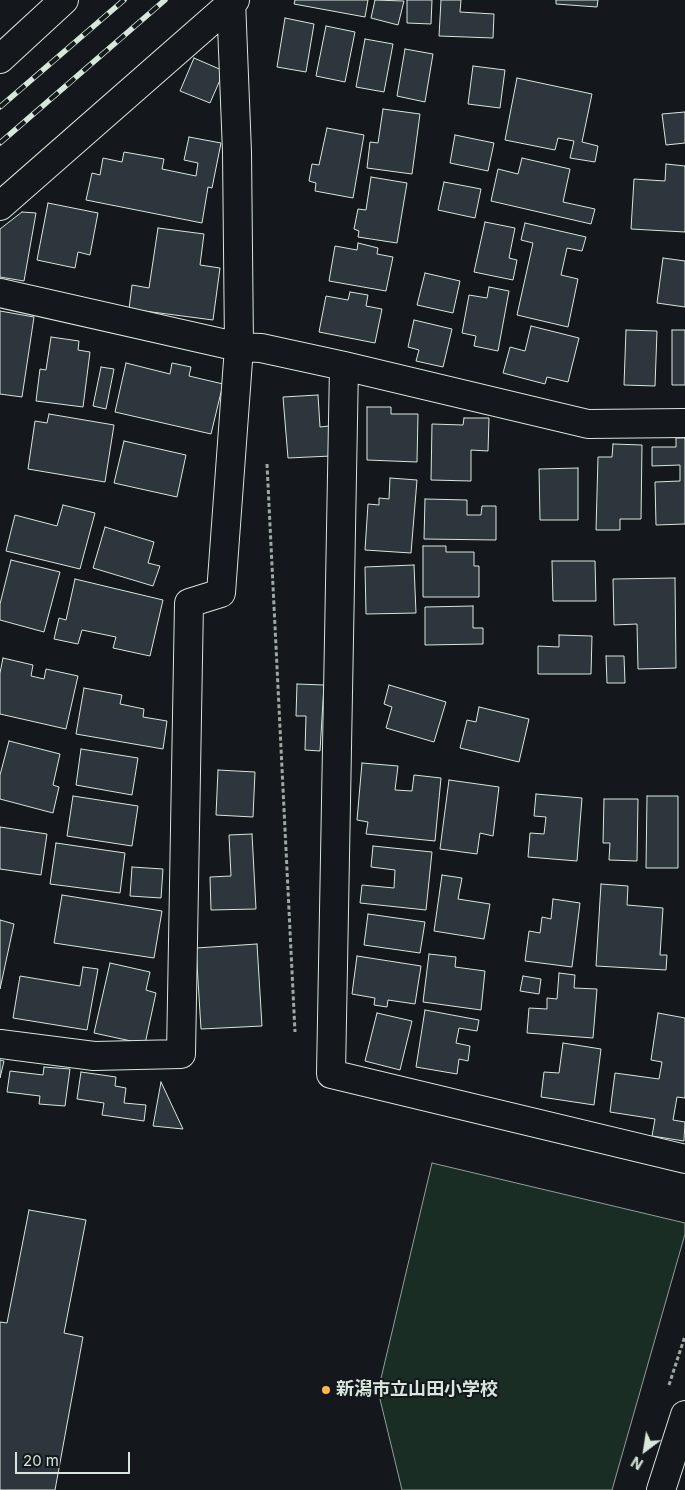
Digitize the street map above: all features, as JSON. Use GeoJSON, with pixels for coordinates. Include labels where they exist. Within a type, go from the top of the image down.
{"type":"FeatureCollection","features":[{"type":"Feature","properties":{"kind":"street"},"geometry":{"type":"LineString","coordinates":[[0,59],[64,0]]}},
{"type":"Feature","properties":{"kind":"street"},"geometry":{"type":"LineString","coordinates":[[0,206],[233,2]]}},
{"type":"Feature","properties":{"kind":"street"},"geometry":{"type":"LineString","coordinates":[[0,1044],[94,1056],[181,1054],[189,603],[222,593],[239,347],[233,2]]}},
{"type":"Feature","properties":{"kind":"street"},"geometry":{"type":"LineString","coordinates":[[0,293],[239,347],[261,348],[344,366],[588,424],[685,424]]}},
{"type":"Feature","properties":{"kind":"street"},"geometry":{"type":"LineString","coordinates":[[344,366],[331,1074],[685,1159]]}},
{"type":"Feature","properties":{"kind":"street"},"geometry":{"type":"LineString","coordinates":[[660,1490],[685,1415]]}},
{"type":"Feature","properties":{"kind":"green space"},"geometry":{"type":"Polygon","coordinates":[[[432,1163],[685,1223],[685,1234],[612,1490],[402,1490],[378,1391],[432,1163]]]}},
{"type":"Feature","properties":{"kind":"building"},"geometry":{"type":"Polygon","coordinates":[[[295,0],[368,0],[365,17],[294,4],[295,0]]]}},
{"type":"Feature","properties":{"kind":"building"},"geometry":{"type":"Polygon","coordinates":[[[375,0],[404,1],[398,25],[371,18],[375,0]]]}},
{"type":"Feature","properties":{"kind":"building"},"geometry":{"type":"Polygon","coordinates":[[[407,0],[432,0],[431,24],[407,23],[407,0]]]}},
{"type":"Feature","properties":{"kind":"building"},"geometry":{"type":"Polygon","coordinates":[[[441,0],[461,0],[460,12],[494,14],[493,38],[439,36],[441,0]]]}},
{"type":"Feature","properties":{"kind":"building"},"geometry":{"type":"Polygon","coordinates":[[[556,0],[598,0],[597,7],[556,4],[556,0]]]}},
{"type":"Feature","properties":{"kind":"building"},"geometry":{"type":"Polygon","coordinates":[[[285,18],[314,24],[306,72],[277,67],[285,18]]]}},
{"type":"Feature","properties":{"kind":"building"},"geometry":{"type":"Polygon","coordinates":[[[326,26],[355,32],[345,82],[316,76],[326,26]]]}},
{"type":"Feature","properties":{"kind":"building"},"geometry":{"type":"Polygon","coordinates":[[[365,39],[393,44],[384,92],[356,87],[365,39]]]}},
{"type":"Feature","properties":{"kind":"building"},"geometry":{"type":"Polygon","coordinates":[[[405,49],[433,54],[425,102],[397,96],[405,49]]]}},
{"type":"Feature","properties":{"kind":"building"},"geometry":{"type":"Polygon","coordinates":[[[194,58],[224,71],[210,103],[180,91],[194,58]]]}},
{"type":"Feature","properties":{"kind":"building"},"geometry":{"type":"Polygon","coordinates":[[[473,66],[505,70],[500,108],[468,104],[473,66]]]}},
{"type":"Feature","properties":{"kind":"building"},"geometry":{"type":"Polygon","coordinates":[[[517,78],[592,94],[582,142],[598,146],[595,162],[570,158],[574,141],[558,138],[555,150],[505,140],[517,78]]]}},
{"type":"Feature","properties":{"kind":"building"},"geometry":{"type":"Polygon","coordinates":[[[383,109],[420,114],[412,174],[367,168],[370,142],[378,143],[383,109]]]}},
{"type":"Feature","properties":{"kind":"building"},"geometry":{"type":"Polygon","coordinates":[[[685,112],[685,143],[666,145],[662,114],[685,112]]]}},
{"type":"Feature","properties":{"kind":"building"},"geometry":{"type":"Polygon","coordinates":[[[327,128],[364,135],[353,198],[315,191],[316,183],[309,181],[312,164],[319,165],[327,128]]]}},
{"type":"Feature","properties":{"kind":"building"},"geometry":{"type":"Polygon","coordinates":[[[455,135],[494,143],[488,171],[450,163],[455,135]]]}},
{"type":"Feature","properties":{"kind":"building"},"geometry":{"type":"Polygon","coordinates":[[[189,137],[221,143],[212,188],[208,187],[202,223],[86,200],[92,173],[100,175],[103,158],[122,162],[124,152],[164,159],[162,169],[196,176],[198,163],[184,160],[189,137]]]}},
{"type":"Feature","properties":{"kind":"building"},"geometry":{"type":"Polygon","coordinates":[[[522,158],[570,169],[563,202],[595,209],[591,224],[491,201],[498,169],[518,174],[522,158]]]}},
{"type":"Feature","properties":{"kind":"building"},"geometry":{"type":"Polygon","coordinates":[[[666,164],[685,166],[685,232],[631,229],[634,179],[665,181],[666,164]]]}},
{"type":"Feature","properties":{"kind":"building"},"geometry":{"type":"Polygon","coordinates":[[[371,177],[407,183],[397,243],[358,237],[359,231],[354,229],[358,209],[366,210],[371,177]]]}},
{"type":"Feature","properties":{"kind":"building"},"geometry":{"type":"Polygon","coordinates":[[[444,182],[481,189],[475,218],[438,210],[444,182]]]}},
{"type":"Feature","properties":{"kind":"building"},"geometry":{"type":"Polygon","coordinates":[[[48,203],[98,213],[90,255],[78,252],[75,268],[37,260],[48,203]]]}},
{"type":"Feature","properties":{"kind":"building"},"geometry":{"type":"Polygon","coordinates":[[[22,212],[36,213],[24,281],[0,277],[0,229],[22,212]]]}},
{"type":"Feature","properties":{"kind":"building"},"geometry":{"type":"Polygon","coordinates":[[[485,222],[515,228],[509,258],[517,260],[513,280],[474,272],[485,222]]]}},
{"type":"Feature","properties":{"kind":"building"},"geometry":{"type":"Polygon","coordinates":[[[525,223],[586,237],[582,251],[567,248],[561,275],[578,279],[568,327],[517,315],[533,243],[521,240],[525,223]]]}},
{"type":"Feature","properties":{"kind":"building"},"geometry":{"type":"Polygon","coordinates":[[[158,228],[204,234],[200,265],[220,268],[213,320],[129,309],[132,285],[149,288],[158,228]]]}},
{"type":"Feature","properties":{"kind":"building"},"geometry":{"type":"Polygon","coordinates":[[[358,243],[378,248],[377,254],[393,257],[386,291],[329,281],[335,246],[357,250],[358,243]]]}},
{"type":"Feature","properties":{"kind":"building"},"geometry":{"type":"Polygon","coordinates":[[[663,258],[685,261],[685,307],[657,303],[663,258]]]}},
{"type":"Feature","properties":{"kind":"building"},"geometry":{"type":"Polygon","coordinates":[[[425,273],[460,281],[453,313],[417,305],[425,273]]]}},
{"type":"Feature","properties":{"kind":"building"},"geometry":{"type":"Polygon","coordinates":[[[489,287],[509,291],[498,351],[474,346],[476,336],[462,333],[469,295],[487,298],[489,287]]]}},
{"type":"Feature","properties":{"kind":"building"},"geometry":{"type":"Polygon","coordinates":[[[350,292],[368,295],[366,306],[382,309],[375,343],[319,332],[326,296],[348,300],[350,292]]]}},
{"type":"Feature","properties":{"kind":"building"},"geometry":{"type":"Polygon","coordinates":[[[0,311],[34,317],[22,397],[0,394],[0,311]]]}},
{"type":"Feature","properties":{"kind":"building"},"geometry":{"type":"Polygon","coordinates":[[[414,320],[452,329],[443,367],[416,361],[419,350],[408,347],[414,320]]]}},
{"type":"Feature","properties":{"kind":"building"},"geometry":{"type":"Polygon","coordinates":[[[531,326],[579,338],[568,382],[547,377],[545,384],[503,373],[510,347],[525,351],[531,326]]]}},
{"type":"Feature","properties":{"kind":"building"},"geometry":{"type":"Polygon","coordinates":[[[626,330],[657,331],[655,386],[624,385],[626,330]]]}},
{"type":"Feature","properties":{"kind":"building"},"geometry":{"type":"Polygon","coordinates":[[[672,330],[685,330],[685,385],[672,385],[672,330]]]}},
{"type":"Feature","properties":{"kind":"building"},"geometry":{"type":"Polygon","coordinates":[[[51,337],[79,341],[78,350],[90,352],[83,407],[36,401],[40,369],[46,370],[51,337]]]}},
{"type":"Feature","properties":{"kind":"building"},"geometry":{"type":"Polygon","coordinates":[[[126,363],[170,374],[172,363],[191,367],[189,376],[223,384],[211,434],[115,412],[126,363]]]}},
{"type":"Feature","properties":{"kind":"building"},"geometry":{"type":"Polygon","coordinates":[[[101,367],[114,369],[106,409],[93,406],[101,367]]]}},
{"type":"Feature","properties":{"kind":"building"},"geometry":{"type":"Polygon","coordinates":[[[318,395],[320,427],[329,426],[331,456],[288,458],[283,397],[318,395]]]}},
{"type":"Feature","properties":{"kind":"building"},"geometry":{"type":"Polygon","coordinates":[[[367,407],[391,407],[391,414],[418,414],[417,462],[367,460],[367,407]]]}},
{"type":"Feature","properties":{"kind":"building"},"geometry":{"type":"Polygon","coordinates":[[[49,414],[114,425],[105,482],[28,469],[35,421],[47,423],[49,414]]]}},
{"type":"Feature","properties":{"kind":"building"},"geometry":{"type":"Polygon","coordinates":[[[464,418],[489,418],[488,451],[471,450],[471,481],[431,480],[432,424],[463,425],[464,418]]]}},
{"type":"Feature","properties":{"kind":"building"},"geometry":{"type":"Polygon","coordinates":[[[676,438],[685,438],[685,524],[656,525],[655,482],[680,481],[680,465],[652,466],[652,447],[676,447],[676,438]]]}},
{"type":"Feature","properties":{"kind":"building"},"geometry":{"type":"Polygon","coordinates":[[[124,441],[186,455],[177,497],[114,483],[124,441]]]}},
{"type":"Feature","properties":{"kind":"building"},"geometry":{"type":"Polygon","coordinates":[[[613,444],[642,445],[641,519],[620,519],[620,530],[596,530],[598,457],[612,457],[613,444]]]}},
{"type":"Feature","properties":{"kind":"building"},"geometry":{"type":"Polygon","coordinates":[[[578,468],[578,520],[540,520],[539,469],[578,468]]]}},
{"type":"Feature","properties":{"kind":"building"},"geometry":{"type":"Polygon","coordinates":[[[390,478],[417,480],[411,553],[365,550],[368,504],[379,505],[379,498],[389,499],[390,478]]]}},
{"type":"Feature","properties":{"kind":"building"},"geometry":{"type":"Polygon","coordinates":[[[425,499],[467,500],[467,515],[481,515],[482,506],[496,506],[496,540],[424,539],[425,499]]]}},
{"type":"Feature","properties":{"kind":"building"},"geometry":{"type":"Polygon","coordinates":[[[63,505],[95,513],[80,569],[6,551],[15,515],[57,526],[63,505]]]}},
{"type":"Feature","properties":{"kind":"building"},"geometry":{"type":"Polygon","coordinates":[[[105,527],[154,542],[148,563],[160,566],[153,586],[93,568],[105,527]]]}},
{"type":"Feature","properties":{"kind":"building"},"geometry":{"type":"Polygon","coordinates":[[[423,546],[446,546],[446,552],[474,552],[474,566],[479,566],[479,597],[423,597],[423,546]]]}},
{"type":"Feature","properties":{"kind":"building"},"geometry":{"type":"Polygon","coordinates":[[[11,560],[60,572],[44,632],[0,620],[0,604],[11,560]]]}},
{"type":"Feature","properties":{"kind":"building"},"geometry":{"type":"Polygon","coordinates":[[[552,561],[595,561],[596,601],[553,601],[552,561]]]}},
{"type":"Feature","properties":{"kind":"building"},"geometry":{"type":"Polygon","coordinates":[[[414,565],[416,613],[366,614],[365,567],[414,565]]]}},
{"type":"Feature","properties":{"kind":"building"},"geometry":{"type":"Polygon","coordinates":[[[675,578],[676,668],[638,669],[637,624],[614,625],[613,579],[675,578]]]}},
{"type":"Feature","properties":{"kind":"building"},"geometry":{"type":"Polygon","coordinates":[[[75,579],[163,600],[150,656],[113,648],[116,637],[82,630],[78,644],[54,639],[59,618],[66,620],[75,579]]]}},
{"type":"Feature","properties":{"kind":"building"},"geometry":{"type":"Polygon","coordinates":[[[473,606],[473,628],[483,628],[483,644],[425,645],[425,607],[473,606]]]}},
{"type":"Feature","properties":{"kind":"building"},"geometry":{"type":"Polygon","coordinates":[[[559,635],[592,636],[591,674],[538,674],[538,646],[559,647],[559,635]]]}},
{"type":"Feature","properties":{"kind":"building"},"geometry":{"type":"Polygon","coordinates":[[[606,656],[624,656],[625,683],[607,683],[606,656]]]}},
{"type":"Feature","properties":{"kind":"building"},"geometry":{"type":"Polygon","coordinates":[[[3,658],[33,665],[31,676],[44,679],[46,669],[78,676],[66,729],[0,714],[0,673],[3,658]]]}},
{"type":"Feature","properties":{"kind":"building"},"geometry":{"type":"Polygon","coordinates":[[[297,684],[324,685],[320,751],[305,750],[306,716],[296,716],[297,684]]]}},
{"type":"Feature","properties":{"kind":"building"},"geometry":{"type":"Polygon","coordinates":[[[389,685],[446,702],[434,742],[386,728],[392,707],[384,704],[389,685]]]}},
{"type":"Feature","properties":{"kind":"building"},"geometry":{"type":"Polygon","coordinates":[[[84,688],[122,695],[120,704],[144,709],[143,717],[167,721],[163,749],[76,734],[84,688]]]}},
{"type":"Feature","properties":{"kind":"building"},"geometry":{"type":"Polygon","coordinates":[[[479,707],[529,719],[519,762],[460,748],[467,720],[476,722],[479,707]]]}},
{"type":"Feature","properties":{"kind":"building"},"geometry":{"type":"Polygon","coordinates":[[[9,741],[60,754],[53,785],[59,787],[53,813],[0,799],[0,775],[9,741]]]}},
{"type":"Feature","properties":{"kind":"building"},"geometry":{"type":"Polygon","coordinates":[[[81,749],[138,758],[132,795],[76,785],[81,749]]]}},
{"type":"Feature","properties":{"kind":"building"},"geometry":{"type":"Polygon","coordinates":[[[362,763],[398,766],[395,790],[412,791],[414,775],[441,778],[435,841],[366,834],[368,822],[357,820],[362,763]]]}},
{"type":"Feature","properties":{"kind":"building"},"geometry":{"type":"Polygon","coordinates":[[[218,770],[255,772],[253,817],[216,815],[218,770]]]}},
{"type":"Feature","properties":{"kind":"building"},"geometry":{"type":"Polygon","coordinates":[[[449,780],[499,787],[493,836],[480,833],[477,854],[440,849],[449,780]]]}},
{"type":"Feature","properties":{"kind":"building"},"geometry":{"type":"Polygon","coordinates":[[[536,794],[582,798],[577,861],[528,857],[530,833],[544,834],[546,817],[534,816],[536,794]]]}},
{"type":"Feature","properties":{"kind":"building"},"geometry":{"type":"Polygon","coordinates":[[[73,796],[138,806],[132,846],[67,836],[73,796]]]}},
{"type":"Feature","properties":{"kind":"building"},"geometry":{"type":"Polygon","coordinates":[[[647,796],[678,796],[678,868],[646,868],[647,796]]]}},
{"type":"Feature","properties":{"kind":"building"},"geometry":{"type":"Polygon","coordinates":[[[604,799],[638,799],[637,861],[609,860],[610,843],[603,843],[604,799]]]}},
{"type":"Feature","properties":{"kind":"building"},"geometry":{"type":"Polygon","coordinates":[[[0,827],[47,834],[41,875],[0,869],[0,827]]]}},
{"type":"Feature","properties":{"kind":"building"},"geometry":{"type":"Polygon","coordinates":[[[252,834],[256,909],[211,910],[210,877],[231,876],[229,835],[252,834]]]}},
{"type":"Feature","properties":{"kind":"building"},"geometry":{"type":"Polygon","coordinates":[[[56,843],[125,853],[120,893],[50,884],[56,843]]]}},
{"type":"Feature","properties":{"kind":"building"},"geometry":{"type":"Polygon","coordinates":[[[373,846],[432,852],[426,910],[360,903],[362,885],[394,888],[395,870],[371,867],[373,846]]]}},
{"type":"Feature","properties":{"kind":"building"},"geometry":{"type":"Polygon","coordinates":[[[132,867],[163,869],[161,898],[130,896],[132,867]]]}},
{"type":"Feature","properties":{"kind":"building"},"geometry":{"type":"Polygon","coordinates":[[[442,875],[462,878],[458,899],[490,904],[484,939],[434,931],[442,875]]]}},
{"type":"Feature","properties":{"kind":"building"},"geometry":{"type":"Polygon","coordinates":[[[601,884],[628,886],[627,905],[663,908],[660,955],[667,955],[666,970],[596,966],[601,884]]]}},
{"type":"Feature","properties":{"kind":"building"},"geometry":{"type":"Polygon","coordinates":[[[62,895],[162,911],[154,958],[54,943],[62,895]]]}},
{"type":"Feature","properties":{"kind":"building"},"geometry":{"type":"Polygon","coordinates":[[[553,899],[580,903],[572,967],[525,961],[529,931],[540,933],[542,917],[551,919],[553,899]]]}},
{"type":"Feature","properties":{"kind":"building"},"geometry":{"type":"Polygon","coordinates":[[[368,914],[425,922],[420,953],[364,945],[368,914]]]}},
{"type":"Feature","properties":{"kind":"building"},"geometry":{"type":"Polygon","coordinates":[[[0,920],[14,924],[0,989],[0,920]]]}},
{"type":"Feature","properties":{"kind":"building"},"geometry":{"type":"Polygon","coordinates":[[[257,944],[262,1026],[201,1029],[196,948],[257,944]]]}},
{"type":"Feature","properties":{"kind":"building"},"geometry":{"type":"Polygon","coordinates":[[[429,954],[456,957],[455,967],[485,971],[481,1010],[423,1002],[429,954]]]}},
{"type":"Feature","properties":{"kind":"building"},"geometry":{"type":"Polygon","coordinates":[[[357,956],[421,966],[415,1004],[388,1000],[387,1007],[374,1005],[375,998],[352,994],[357,956]]]}},
{"type":"Feature","properties":{"kind":"building"},"geometry":{"type":"Polygon","coordinates":[[[110,963],[150,972],[146,990],[156,993],[145,1044],[94,1033],[110,963]]]}},
{"type":"Feature","properties":{"kind":"building"},"geometry":{"type":"Polygon","coordinates":[[[83,967],[98,969],[87,1030],[13,1018],[20,976],[80,986],[83,967]]]}},
{"type":"Feature","properties":{"kind":"building"},"geometry":{"type":"Polygon","coordinates":[[[559,973],[575,975],[574,988],[597,989],[593,1038],[527,1033],[529,1008],[547,1009],[547,998],[557,999],[559,973]]]}},
{"type":"Feature","properties":{"kind":"building"},"geometry":{"type":"Polygon","coordinates":[[[523,976],[541,979],[539,994],[520,991],[523,976]]]}},
{"type":"Feature","properties":{"kind":"building"},"geometry":{"type":"Polygon","coordinates":[[[425,1010],[479,1020],[477,1031],[459,1028],[456,1043],[470,1046],[468,1061],[459,1059],[457,1074],[416,1067],[425,1010]]]}},
{"type":"Feature","properties":{"kind":"building"},"geometry":{"type":"Polygon","coordinates":[[[377,1013],[412,1021],[400,1070],[365,1061],[377,1013]]]}},
{"type":"Feature","properties":{"kind":"building"},"geometry":{"type":"Polygon","coordinates":[[[658,1013],[685,1018],[685,1098],[677,1097],[673,1120],[685,1122],[684,1141],[652,1136],[655,1119],[610,1112],[615,1073],[659,1079],[662,1062],[651,1060],[658,1013]]]}},
{"type":"Feature","properties":{"kind":"building"},"geometry":{"type":"Polygon","coordinates":[[[563,1043],[601,1049],[594,1105],[541,1097],[544,1072],[559,1073],[563,1043]]]}},
{"type":"Feature","properties":{"kind":"building"},"geometry":{"type":"Polygon","coordinates":[[[0,1060],[4,1061],[0,1078],[0,1060]]]}},
{"type":"Feature","properties":{"kind":"building"},"geometry":{"type":"Polygon","coordinates":[[[44,1067],[70,1069],[65,1106],[39,1104],[40,1096],[7,1092],[10,1071],[43,1075],[44,1067]]]}},
{"type":"Feature","properties":{"kind":"building"},"geometry":{"type":"Polygon","coordinates":[[[81,1072],[116,1077],[115,1086],[126,1088],[124,1103],[146,1105],[144,1121],[102,1115],[104,1103],[77,1099],[81,1072]]]}},
{"type":"Feature","properties":{"kind":"building"},"geometry":{"type":"Polygon","coordinates":[[[161,1082],[183,1129],[153,1126],[161,1082]]]}},
{"type":"Feature","properties":{"kind":"building"},"geometry":{"type":"Polygon","coordinates":[[[29,1210],[86,1220],[64,1333],[83,1337],[55,1490],[0,1490],[0,1322],[7,1323],[29,1210]]]}},
{"type":"Feature","properties":{"kind":"railway"},"geometry":{"type":"LineString","coordinates":[[0,107],[124,0]]}},
{"type":"Feature","properties":{"kind":"railway"},"geometry":{"type":"LineString","coordinates":[[0,143],[165,0]]}},
{"type":"Feature","properties":{"kind":"place","name":"新潟市立山田小学校"},"geometry":{"type":"Point","coordinates":[326,1390]}}]}
